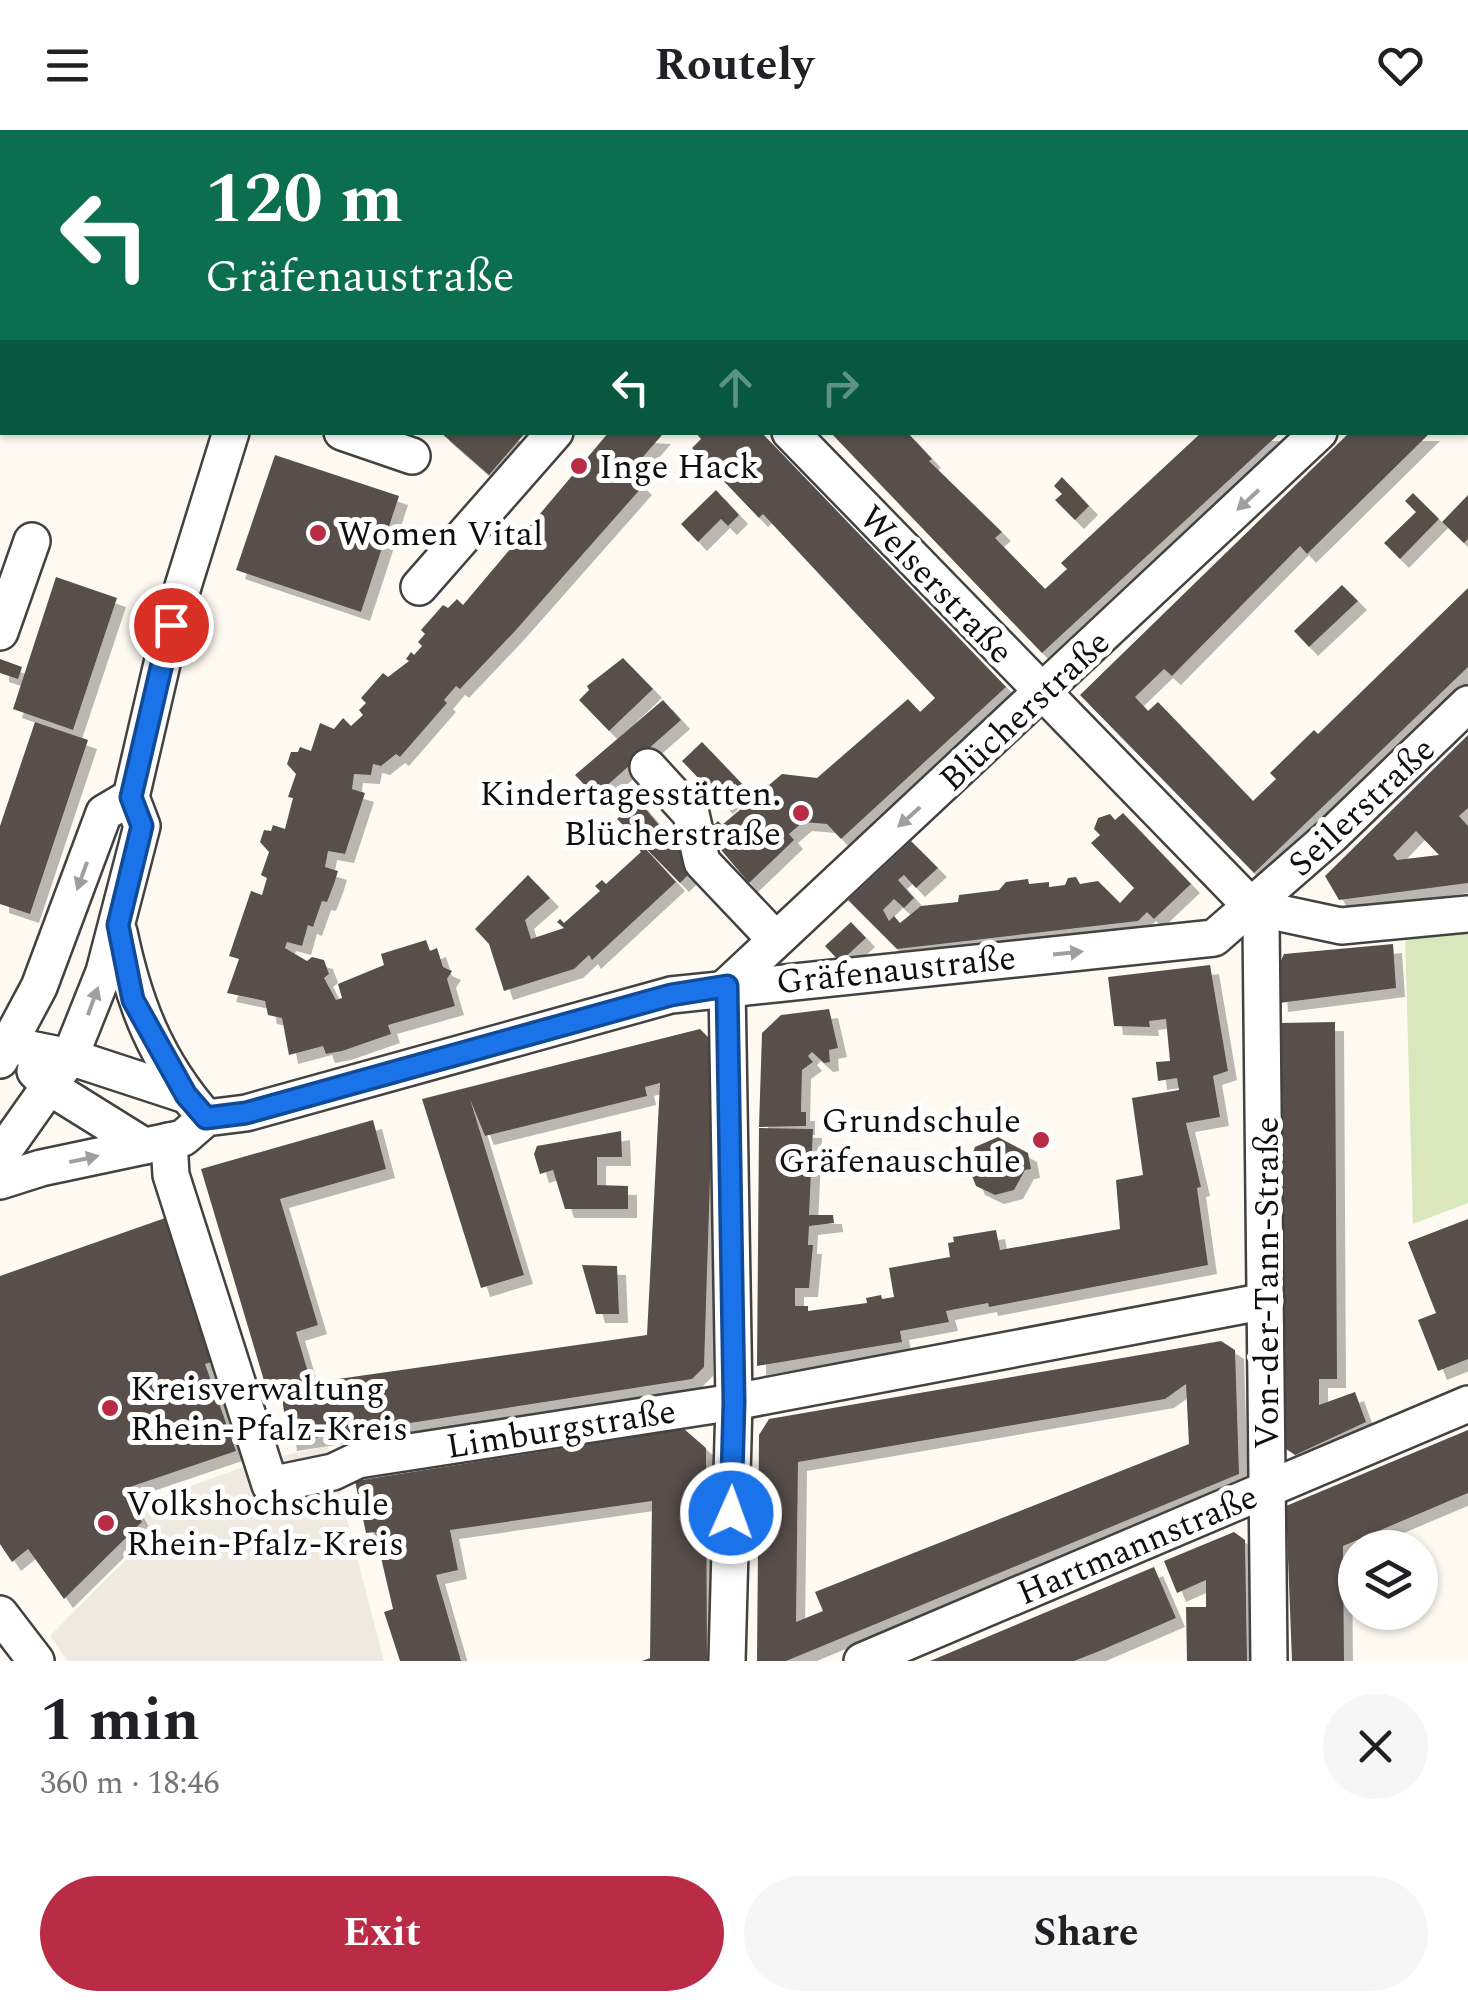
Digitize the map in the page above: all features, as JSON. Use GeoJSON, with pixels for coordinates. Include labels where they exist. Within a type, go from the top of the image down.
{"type":"FeatureCollection","features":[{"type":"Feature","properties":{"kind":"street"},"geometry":{"type":"LineString","coordinates":[[0,1156],[70,1056],[118,925],[142,826],[131,797],[171,625],[230,435]]}},
{"type":"Feature","properties":{"kind":"street"},"geometry":{"type":"LineString","coordinates":[[351,435],[412,456]]}},
{"type":"Feature","properties":{"kind":"street"},"geometry":{"type":"LineString","coordinates":[[420,587],[551,435]]}},
{"type":"Feature","properties":{"kind":"street","name":"Welserstraße"},"geometry":{"type":"LineString","coordinates":[[793,435],[1252,907]]}},
{"type":"Feature","properties":{"kind":"street","name":"Blücherstraße"},"geometry":{"type":"LineString","coordinates":[[727,986],[1316,435]]}},
{"type":"Feature","properties":{"kind":"street"},"geometry":{"type":"LineString","coordinates":[[0,632],[32,541]]}},
{"type":"Feature","properties":{"kind":"street","name":"Seilerstraße"},"geometry":{"type":"LineString","coordinates":[[1252,907],[1468,704]]}},
{"type":"Feature","properties":{"kind":"street"},"geometry":{"type":"LineString","coordinates":[[648,767],[692,814],[702,862],[775,939]]}},
{"type":"Feature","properties":{"kind":"street"},"geometry":{"type":"LineString","coordinates":[[131,797],[104,813],[62,934],[5,1053],[51,1088],[157,1144]]}},
{"type":"Feature","properties":{"kind":"street"},"geometry":{"type":"LineString","coordinates":[[1252,907],[1341,926],[1468,914]]}},
{"type":"Feature","properties":{"kind":"street","name":"Gräfenaustraße"},"geometry":{"type":"LineString","coordinates":[[5,1053],[70,1056],[196,1106],[246,1113],[671,995],[727,986],[1214,938],[1252,907]]}},
{"type":"Feature","properties":{"kind":"street","name":"Von-der-Tann-Straße"},"geometry":{"type":"LineString","coordinates":[[1252,907],[1264,944],[1269,1661]]}},
{"type":"Feature","properties":{"kind":"street"},"geometry":{"type":"LineString","coordinates":[[118,925],[133,1000],[196,1106]]}},
{"type":"Feature","properties":{"kind":"street"},"geometry":{"type":"LineString","coordinates":[[727,986],[734,1402],[727,1661]]}},
{"type":"Feature","properties":{"kind":"street","name":"Gräfenaustraße"},"geometry":{"type":"LineString","coordinates":[[0,1181],[41,1168],[183,1138],[196,1106]]}},
{"type":"Feature","properties":{"kind":"street","name":"Limburgstraße"},"geometry":{"type":"LineString","coordinates":[[157,1144],[171,1175],[270,1485],[356,1463],[734,1402],[1266,1301]]}},
{"type":"Feature","properties":{"kind":"street","name":"Hartmannstraße"},"geometry":{"type":"LineString","coordinates":[[862,1661],[1468,1404]]}},
{"type":"Feature","properties":{"kind":"street"},"geometry":{"type":"LineString","coordinates":[[0,1614],[36,1661]]}},
{"type":"Feature","properties":{"kind":"green space"},"geometry":{"type":"Polygon","coordinates":[[[1468,926],[1468,1203],[1413,1224],[1405,932],[1468,926]]]}},
{"type":"Feature","properties":{"kind":"shaded area"},"geometry":{"type":"Polygon","coordinates":[[[328,1446],[384,1661],[68,1661],[50,1636],[151,1534],[134,1506],[264,1460],[328,1446]]]}},
{"type":"Feature","properties":{"kind":"building"},"geometry":{"type":"Polygon","coordinates":[[[443,435],[523,435],[489,475],[443,435]]]}},
{"type":"Feature","properties":{"kind":"building"},"geometry":{"type":"Polygon","coordinates":[[[606,435],[662,435],[629,473],[643,486],[515,631],[460,689],[456,686],[444,700],[447,703],[400,757],[396,754],[381,766],[373,764],[371,775],[354,774],[352,789],[365,793],[345,854],[328,851],[325,867],[338,871],[327,902],[322,901],[313,927],[308,925],[302,946],[287,942],[285,948],[307,961],[312,957],[324,960],[329,974],[324,978],[336,1000],[342,998],[338,984],[384,965],[381,954],[426,940],[430,951],[437,948],[443,967],[452,971],[447,979],[455,1006],[388,1025],[391,1034],[342,1051],[326,1054],[323,1046],[289,1055],[282,1018],[268,1015],[265,1001],[227,993],[239,959],[229,956],[251,891],[262,895],[267,878],[261,875],[269,852],[260,842],[264,830],[271,831],[273,825],[285,829],[293,798],[288,797],[296,774],[287,764],[291,752],[298,752],[300,747],[311,751],[320,723],[334,729],[343,718],[351,726],[363,715],[359,710],[366,703],[361,698],[383,673],[388,677],[409,661],[406,659],[411,652],[414,655],[422,646],[418,642],[425,634],[421,630],[443,605],[448,608],[457,599],[463,605],[606,435]]]}},
{"type":"Feature","properties":{"kind":"building"},"geometry":{"type":"Polygon","coordinates":[[[698,435],[764,435],[1006,687],[841,839],[827,824],[803,822],[789,834],[794,840],[749,883],[706,832],[718,821],[722,825],[782,774],[817,778],[908,699],[920,712],[935,698],[763,514],[759,518],[692,448],[701,439],[698,435]]]}},
{"type":"Feature","properties":{"kind":"building"},"geometry":{"type":"Polygon","coordinates":[[[833,435],[910,435],[932,459],[929,461],[1002,532],[995,538],[1045,589],[1067,569],[1061,563],[1199,435],[1278,435],[1042,653],[833,435]]]}},
{"type":"Feature","properties":{"kind":"building"},"geometry":{"type":"Polygon","coordinates":[[[1347,435],[1428,435],[1307,554],[1300,546],[1172,676],[1164,669],[1135,697],[1148,711],[1158,702],[1253,801],[1276,779],[1270,773],[1314,730],[1318,734],[1468,588],[1468,667],[1254,873],[1080,695],[1347,435]]]}},
{"type":"Feature","properties":{"kind":"building","name":"Women Vital"},"geometry":{"type":"Polygon","coordinates":[[[275,455],[399,496],[361,612],[236,570],[275,455]]]}},
{"type":"Feature","properties":{"kind":"building"},"geometry":{"type":"Polygon","coordinates":[[[1062,477],[1089,506],[1075,520],[1055,500],[1062,494],[1054,486],[1062,477]]]}},
{"type":"Feature","properties":{"kind":"building"},"geometry":{"type":"Polygon","coordinates":[[[716,490],[739,515],[728,526],[721,519],[698,542],[681,524],[716,490]]]}},
{"type":"Feature","properties":{"kind":"building"},"geometry":{"type":"Polygon","coordinates":[[[1413,493],[1439,519],[1400,559],[1384,543],[1416,512],[1405,501],[1413,493]]]}},
{"type":"Feature","properties":{"kind":"building"},"geometry":{"type":"Polygon","coordinates":[[[1468,495],[1468,539],[1464,543],[1442,522],[1468,495]]]}},
{"type":"Feature","properties":{"kind":"building"},"geometry":{"type":"Polygon","coordinates":[[[56,577],[117,598],[73,730],[13,709],[56,577]]]}},
{"type":"Feature","properties":{"kind":"building"},"geometry":{"type":"Polygon","coordinates":[[[1342,585],[1358,601],[1309,647],[1294,631],[1342,585]]]}},
{"type":"Feature","properties":{"kind":"building"},"geometry":{"type":"Polygon","coordinates":[[[623,658],[653,689],[609,731],[579,700],[589,690],[587,686],[623,658]]]}},
{"type":"Feature","properties":{"kind":"building"},"geometry":{"type":"Polygon","coordinates":[[[0,659],[22,667],[18,679],[0,673],[0,659]]]}},
{"type":"Feature","properties":{"kind":"building"},"geometry":{"type":"Polygon","coordinates":[[[663,700],[681,720],[595,796],[575,775],[663,700]]]}},
{"type":"Feature","properties":{"kind":"building"},"geometry":{"type":"Polygon","coordinates":[[[35,722],[88,740],[30,914],[0,904],[0,826],[35,722]]]}},
{"type":"Feature","properties":{"kind":"building"},"geometry":{"type":"Polygon","coordinates":[[[1468,735],[1468,808],[1459,816],[1468,826],[1468,883],[1339,900],[1325,876],[1468,735]],[[1416,831],[1393,855],[1397,860],[1439,855],[1416,831]]]}},
{"type":"Feature","properties":{"kind":"building"},"geometry":{"type":"Polygon","coordinates":[[[702,742],[744,786],[724,805],[682,761],[702,742]]]}},
{"type":"Feature","properties":{"kind":"building"},"geometry":{"type":"Polygon","coordinates":[[[638,800],[695,868],[680,883],[617,819],[638,800]]]}},
{"type":"Feature","properties":{"kind":"building"},"geometry":{"type":"Polygon","coordinates":[[[1123,813],[1191,884],[1154,919],[1147,912],[1138,921],[897,949],[848,900],[911,841],[938,868],[916,888],[904,875],[898,880],[914,898],[904,908],[894,899],[883,910],[889,921],[894,916],[900,923],[921,906],[958,902],[959,895],[999,890],[1006,882],[1028,879],[1029,884],[1049,882],[1049,887],[1065,885],[1068,878],[1076,877],[1080,884],[1098,881],[1120,903],[1134,888],[1091,843],[1100,835],[1094,829],[1098,818],[1110,814],[1115,820],[1123,813]]]}},
{"type":"Feature","properties":{"kind":"building"},"geometry":{"type":"Polygon","coordinates":[[[641,844],[676,882],[592,960],[589,955],[574,969],[504,991],[489,944],[475,929],[528,875],[550,898],[525,920],[531,939],[564,928],[557,922],[560,919],[564,923],[600,891],[595,886],[602,880],[606,884],[641,852],[637,847],[641,844]]]}},
{"type":"Feature","properties":{"kind":"building"},"geometry":{"type":"Polygon","coordinates":[[[851,922],[866,938],[840,962],[825,946],[851,922]]]}},
{"type":"Feature","properties":{"kind":"building"},"geometry":{"type":"Polygon","coordinates":[[[1393,944],[1396,988],[1279,1003],[1277,969],[1284,954],[1393,944]]]}},
{"type":"Feature","properties":{"kind":"building"},"geometry":{"type":"Polygon","coordinates":[[[1210,965],[1228,1071],[1213,1076],[1220,1117],[1186,1123],[1201,1187],[1197,1188],[1208,1265],[989,1307],[988,1303],[946,1311],[949,1322],[900,1331],[902,1342],[757,1366],[759,1128],[813,1129],[809,1215],[833,1215],[834,1223],[809,1226],[808,1245],[813,1245],[809,1288],[795,1288],[795,1306],[808,1306],[808,1311],[867,1303],[866,1298],[881,1295],[882,1299],[894,1297],[889,1268],[950,1257],[948,1243],[954,1242],[953,1237],[996,1230],[1000,1250],[1120,1229],[1116,1180],[1143,1175],[1132,1098],[1179,1090],[1177,1078],[1158,1081],[1156,1062],[1170,1061],[1166,1019],[1149,1021],[1150,1027],[1114,1026],[1108,977],[1210,965]]]}},
{"type":"Feature","properties":{"kind":"building"},"geometry":{"type":"Polygon","coordinates":[[[829,1009],[838,1048],[829,1050],[830,1062],[824,1063],[812,1052],[808,1056],[813,1062],[802,1070],[801,1112],[806,1112],[806,1126],[759,1127],[762,1033],[781,1015],[829,1009]]]}},
{"type":"Feature","properties":{"kind":"building"},"geometry":{"type":"Polygon","coordinates":[[[1335,1022],[1337,1379],[1319,1379],[1319,1405],[1355,1392],[1366,1422],[1295,1455],[1286,1449],[1282,1379],[1280,1023],[1335,1022]]]}},
{"type":"Feature","properties":{"kind":"building"},"geometry":{"type":"Polygon","coordinates":[[[700,1029],[713,1042],[704,1367],[692,1379],[288,1442],[282,1397],[332,1390],[331,1380],[647,1335],[660,1083],[645,1087],[647,1096],[485,1136],[470,1099],[524,1275],[481,1288],[422,1099],[700,1029]]]}},
{"type":"Feature","properties":{"kind":"building"},"geometry":{"type":"Polygon","coordinates":[[[373,1120],[386,1169],[280,1199],[318,1325],[296,1332],[311,1382],[268,1394],[201,1169],[373,1120]]]}},
{"type":"Feature","properties":{"kind":"building"},"geometry":{"type":"Polygon","coordinates":[[[621,1131],[622,1157],[597,1157],[597,1185],[628,1186],[628,1209],[565,1209],[553,1170],[540,1174],[534,1154],[537,1146],[621,1131]]]}},
{"type":"Feature","properties":{"kind":"building"},"geometry":{"type":"Polygon","coordinates":[[[998,1137],[1028,1153],[1031,1169],[1025,1170],[1014,1190],[995,1195],[976,1186],[968,1166],[975,1147],[998,1137]]]}},
{"type":"Feature","properties":{"kind":"building","name":"Kreisverwaltung Rhein-Pfalz-Kreis"},"geometry":{"type":"Polygon","coordinates":[[[168,1217],[216,1361],[205,1364],[236,1451],[124,1489],[142,1522],[64,1599],[28,1549],[12,1562],[0,1544],[0,1276],[168,1217]]]}},
{"type":"Feature","properties":{"kind":"building"},"geometry":{"type":"Polygon","coordinates":[[[1468,1219],[1468,1359],[1438,1371],[1418,1320],[1436,1313],[1408,1242],[1468,1219]]]}},
{"type":"Feature","properties":{"kind":"building"},"geometry":{"type":"Polygon","coordinates":[[[582,1265],[617,1266],[619,1314],[596,1314],[582,1265]]]}},
{"type":"Feature","properties":{"kind":"building"},"geometry":{"type":"Polygon","coordinates":[[[1221,1341],[1235,1350],[1239,1474],[786,1661],[757,1661],[759,1435],[769,1419],[1221,1341]],[[1186,1384],[1165,1399],[798,1462],[796,1622],[823,1611],[815,1592],[1189,1444],[1186,1384]]]}},
{"type":"Feature","properties":{"kind":"building"},"geometry":{"type":"Polygon","coordinates":[[[684,1429],[706,1448],[707,1661],[642,1661],[650,1658],[652,1501],[450,1530],[458,1570],[436,1575],[461,1661],[400,1661],[384,1612],[393,1609],[375,1532],[366,1533],[355,1481],[684,1429]]]}},
{"type":"Feature","properties":{"kind":"building"},"geometry":{"type":"Polygon","coordinates":[[[1468,1430],[1468,1493],[1381,1530],[1338,1530],[1338,1630],[1344,1630],[1344,1661],[1292,1661],[1286,1506],[1468,1430]]]}},
{"type":"Feature","properties":{"kind":"building"},"geometry":{"type":"Polygon","coordinates":[[[1234,1532],[1245,1540],[1247,1661],[1187,1661],[1186,1607],[1206,1607],[1206,1580],[1177,1593],[1164,1561],[1234,1532]]]}},
{"type":"Feature","properties":{"kind":"building"},"geometry":{"type":"Polygon","coordinates":[[[1154,1567],[1176,1618],[1097,1652],[1074,1661],[930,1661],[1154,1567]]]}},
{"type":"Feature","properties":{"kind":"place","name":"Inge Hack"},"geometry":{"type":"Point","coordinates":[579,466]}},
{"type":"Feature","properties":{"kind":"place","name":"Women Vital"},"geometry":{"type":"Point","coordinates":[318,533]}},
{"type":"Feature","properties":{"kind":"place","name":"Kindertagesstätten. Blücherstraße"},"geometry":{"type":"Point","coordinates":[801,813]}},
{"type":"Feature","properties":{"kind":"place","name":"Grundschule Gräfenauschule"},"geometry":{"type":"Point","coordinates":[1041,1140]}},
{"type":"Feature","properties":{"kind":"place","name":"Kreisverwaltung Rhein-Pfalz-Kreis"},"geometry":{"type":"Point","coordinates":[110,1408]}},
{"type":"Feature","properties":{"kind":"place","name":"Volkshochschule Rhein-Pfalz-Kreis"},"geometry":{"type":"Point","coordinates":[106,1523]}},
{"type":"Feature","properties":{"kind":"route"},"geometry":{"type":"LineString","coordinates":[[171,625],[131,797],[142,826],[118,925],[133,1000],[186,1095],[206,1118],[246,1113],[671,995],[727,986],[734,1402],[731,1513]]}}]}
